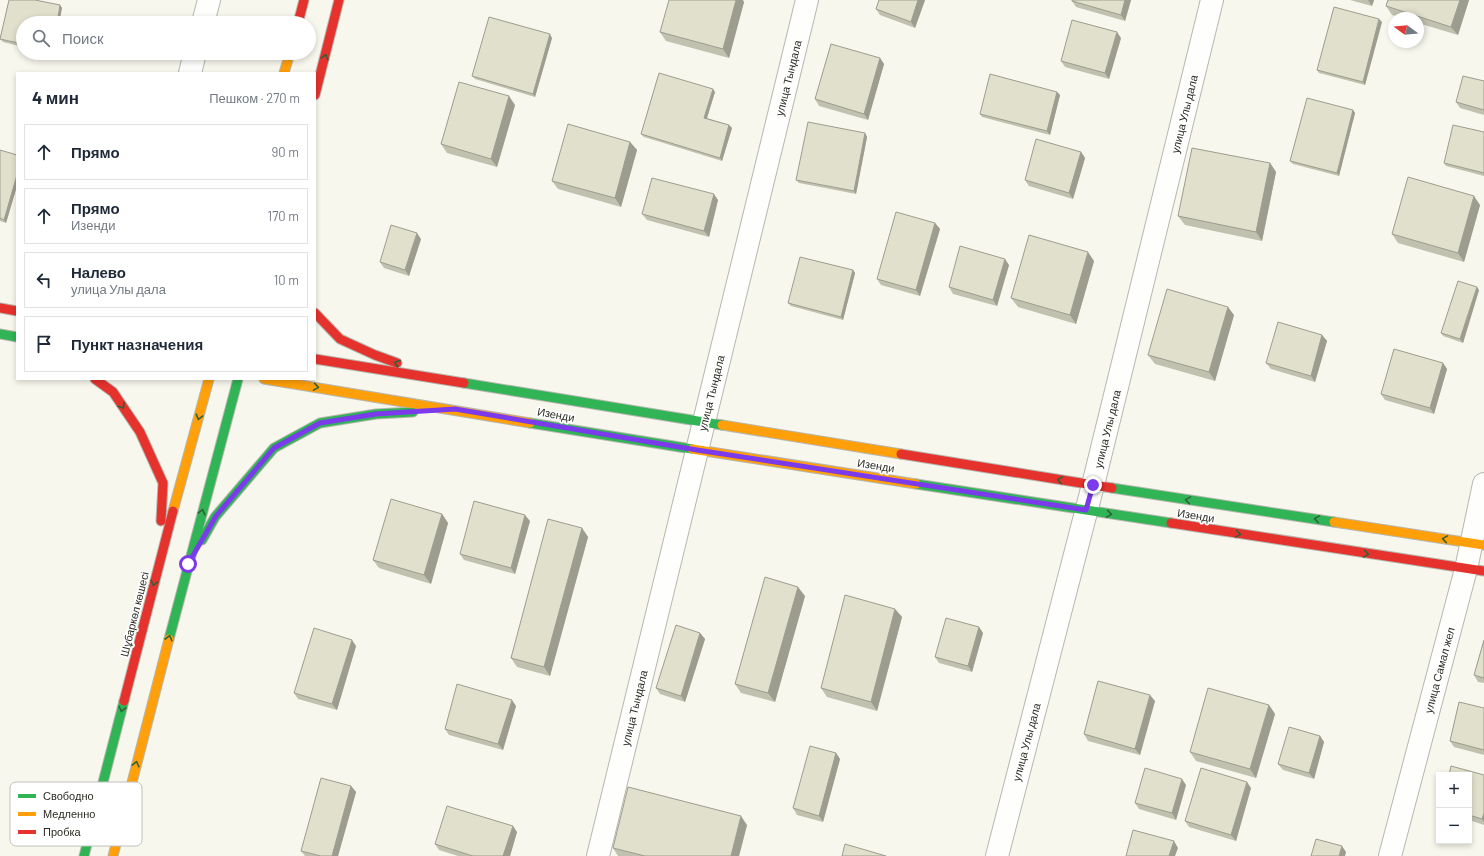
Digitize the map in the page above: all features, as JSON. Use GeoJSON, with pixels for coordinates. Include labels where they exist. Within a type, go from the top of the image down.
{"type":"FeatureCollection","features":[{"type":"Feature","properties":{"kind":"street"},"geometry":{"type":"LineString","coordinates":[[205,16],[209,0]]}},
{"type":"Feature","properties":{"kind":"street"},"geometry":{"type":"LineString","coordinates":[[300,16],[304,0]]}},
{"type":"Feature","properties":{"kind":"street"},"geometry":{"type":"LineString","coordinates":[[316,91],[339,0]]}},
{"type":"Feature","properties":{"kind":"street","name":"улица Тындала"},"geometry":{"type":"LineString","coordinates":[[598,856],[807,0]]}},
{"type":"Feature","properties":{"kind":"street","name":"улица Улы дала"},"geometry":{"type":"LineString","coordinates":[[997,856],[1093,485],[1212,0]]}},
{"type":"Feature","properties":{"kind":"street"},"geometry":{"type":"LineString","coordinates":[[190,72],[193,60]]}},
{"type":"Feature","properties":{"kind":"street"},"geometry":{"type":"LineString","coordinates":[[284,72],[288,60]]}},
{"type":"Feature","properties":{"kind":"street"},"geometry":{"type":"LineString","coordinates":[[0,308],[16,311]]}},
{"type":"Feature","properties":{"kind":"street"},"geometry":{"type":"LineString","coordinates":[[316,314],[340,339],[375,355],[447,381]]}},
{"type":"Feature","properties":{"kind":"street"},"geometry":{"type":"LineString","coordinates":[[0,334],[16,337]]}},
{"type":"Feature","properties":{"kind":"street","name":"Изенди"},"geometry":{"type":"LineString","coordinates":[[316,359],[1093,485],[1478,544]]}},
{"type":"Feature","properties":{"kind":"street"},"geometry":{"type":"LineString","coordinates":[[96,380],[113,392],[140,432],[163,483],[160,561]]}},
{"type":"Feature","properties":{"kind":"street","name":"Шұбаркөл көшесі"},"geometry":{"type":"LineString","coordinates":[[103,782],[209,380]]}},
{"type":"Feature","properties":{"kind":"street"},"geometry":{"type":"LineString","coordinates":[[132,782],[188,564],[238,380]]}},
{"type":"Feature","properties":{"kind":"street","name":"Изенди"},"geometry":{"type":"LineString","coordinates":[[270,380],[455,409],[697,450],[1475,570]]}},
{"type":"Feature","properties":{"kind":"street"},"geometry":{"type":"LineString","coordinates":[[188,564],[216,516],[274,448],[320,423],[376,414],[455,409]]}},
{"type":"Feature","properties":{"kind":"street","name":"улица Самал жел"},"geometry":{"type":"LineString","coordinates":[[1390,856],[1475,570],[1484,484]]}},
{"type":"Feature","properties":{"kind":"street","name":"Шұбаркөл көшесі"},"geometry":{"type":"LineString","coordinates":[[84,856],[87,846]]}},
{"type":"Feature","properties":{"kind":"street"},"geometry":{"type":"LineString","coordinates":[[113,856],[116,846]]}},
{"type":"Feature","properties":{"kind":"building"},"geometry":{"type":"Polygon","coordinates":[[[9,0],[35,0],[60,5],[58,16],[16,16],[16,42],[0,39],[9,0]]]}},
{"type":"Feature","properties":{"kind":"building"},"geometry":{"type":"Polygon","coordinates":[[[669,0],[736,0],[723,49],[660,32],[669,0]]]}},
{"type":"Feature","properties":{"kind":"building"},"geometry":{"type":"Polygon","coordinates":[[[879,0],[918,0],[911,22],[876,9],[879,0]]]}},
{"type":"Feature","properties":{"kind":"building"},"geometry":{"type":"Polygon","coordinates":[[[1072,0],[1125,0],[1121,15],[1072,0]]]}},
{"type":"Feature","properties":{"kind":"building"},"geometry":{"type":"Polygon","coordinates":[[[1388,0],[1460,0],[1451,27],[1424,18],[1424,12],[1405,12],[1386,6],[1388,0]]]}},
{"type":"Feature","properties":{"kind":"building"},"geometry":{"type":"Polygon","coordinates":[[[1334,7],[1379,19],[1363,82],[1317,70],[1334,7]]]}},
{"type":"Feature","properties":{"kind":"building"},"geometry":{"type":"Polygon","coordinates":[[[489,17],[550,34],[533,94],[472,76],[489,17]]]}},
{"type":"Feature","properties":{"kind":"building"},"geometry":{"type":"Polygon","coordinates":[[[1072,20],[1117,32],[1105,73],[1061,61],[1072,20]]]}},
{"type":"Feature","properties":{"kind":"building"},"geometry":{"type":"Polygon","coordinates":[[[831,44],[880,58],[864,114],[815,99],[831,44]]]}},
{"type":"Feature","properties":{"kind":"building"},"geometry":{"type":"Polygon","coordinates":[[[659,73],[713,89],[704,118],[729,125],[720,158],[641,134],[659,73]]]}},
{"type":"Feature","properties":{"kind":"building"},"geometry":{"type":"Polygon","coordinates":[[[990,74],[1057,92],[1047,131],[980,114],[990,74]]]}},
{"type":"Feature","properties":{"kind":"building"},"geometry":{"type":"Polygon","coordinates":[[[1463,76],[1484,81],[1484,110],[1456,102],[1463,76]]]}},
{"type":"Feature","properties":{"kind":"building"},"geometry":{"type":"Polygon","coordinates":[[[459,82],[509,96],[491,159],[441,144],[459,82]]]}},
{"type":"Feature","properties":{"kind":"building"},"geometry":{"type":"Polygon","coordinates":[[[1307,98],[1353,110],[1337,173],[1290,161],[1307,98]]]}},
{"type":"Feature","properties":{"kind":"building"},"geometry":{"type":"Polygon","coordinates":[[[808,122],[865,133],[854,191],[796,180],[808,122]]]}},
{"type":"Feature","properties":{"kind":"building"},"geometry":{"type":"Polygon","coordinates":[[[568,124],[630,142],[615,198],[552,181],[568,124]]]}},
{"type":"Feature","properties":{"kind":"building"},"geometry":{"type":"Polygon","coordinates":[[[1453,125],[1484,132],[1484,173],[1444,163],[1453,125]]]}},
{"type":"Feature","properties":{"kind":"building"},"geometry":{"type":"Polygon","coordinates":[[[1036,139],[1081,152],[1069,193],[1025,180],[1036,139]]]}},
{"type":"Feature","properties":{"kind":"building"},"geometry":{"type":"Polygon","coordinates":[[[1192,148],[1270,163],[1256,232],[1178,216],[1192,148]]]}},
{"type":"Feature","properties":{"kind":"building"},"geometry":{"type":"Polygon","coordinates":[[[0,150],[16,155],[16,178],[4,220],[0,218],[0,150]]]}},
{"type":"Feature","properties":{"kind":"building"},"geometry":{"type":"Polygon","coordinates":[[[1408,177],[1474,196],[1458,253],[1392,234],[1408,177]]]}},
{"type":"Feature","properties":{"kind":"building"},"geometry":{"type":"Polygon","coordinates":[[[652,178],[714,194],[704,231],[642,214],[652,178]]]}},
{"type":"Feature","properties":{"kind":"building"},"geometry":{"type":"Polygon","coordinates":[[[896,212],[935,223],[916,290],[877,279],[896,212]]]}},
{"type":"Feature","properties":{"kind":"building"},"geometry":{"type":"Polygon","coordinates":[[[391,225],[417,233],[405,270],[380,262],[391,225]]]}},
{"type":"Feature","properties":{"kind":"building"},"geometry":{"type":"Polygon","coordinates":[[[1029,235],[1088,252],[1070,315],[1011,298],[1029,235]]]}},
{"type":"Feature","properties":{"kind":"building"},"geometry":{"type":"Polygon","coordinates":[[[960,246],[1005,259],[993,300],[949,287],[960,246]]]}},
{"type":"Feature","properties":{"kind":"building"},"geometry":{"type":"Polygon","coordinates":[[[800,257],[853,270],[841,317],[788,303],[800,257]]]}},
{"type":"Feature","properties":{"kind":"building"},"geometry":{"type":"Polygon","coordinates":[[[1458,281],[1477,287],[1460,339],[1441,333],[1458,281]]]}},
{"type":"Feature","properties":{"kind":"building"},"geometry":{"type":"Polygon","coordinates":[[[1167,289],[1228,307],[1209,372],[1148,355],[1167,289]]]}},
{"type":"Feature","properties":{"kind":"building"},"geometry":{"type":"Polygon","coordinates":[[[1278,322],[1322,335],[1311,376],[1266,363],[1278,322]]]}},
{"type":"Feature","properties":{"kind":"building"},"geometry":{"type":"Polygon","coordinates":[[[1394,349],[1443,363],[1430,408],[1381,394],[1394,349]]]}},
{"type":"Feature","properties":{"kind":"building"},"geometry":{"type":"Polygon","coordinates":[[[391,499],[442,514],[424,575],[373,560],[391,499]]]}},
{"type":"Feature","properties":{"kind":"building"},"geometry":{"type":"Polygon","coordinates":[[[474,501],[525,515],[511,568],[460,554],[474,501]]]}},
{"type":"Feature","properties":{"kind":"building"},"geometry":{"type":"Polygon","coordinates":[[[548,519],[582,528],[544,667],[511,658],[548,519]]]}},
{"type":"Feature","properties":{"kind":"building"},"geometry":{"type":"Polygon","coordinates":[[[765,577],[798,587],[768,693],[735,684],[765,577]]]}},
{"type":"Feature","properties":{"kind":"building"},"geometry":{"type":"Polygon","coordinates":[[[845,595],[895,609],[871,702],[821,688],[845,595]]]}},
{"type":"Feature","properties":{"kind":"building"},"geometry":{"type":"Polygon","coordinates":[[[946,618],[979,627],[968,666],[935,657],[946,618]]]}},
{"type":"Feature","properties":{"kind":"building"},"geometry":{"type":"Polygon","coordinates":[[[676,625],[700,633],[681,696],[656,688],[676,625]]]}},
{"type":"Feature","properties":{"kind":"building"},"geometry":{"type":"Polygon","coordinates":[[[314,628],[352,640],[332,704],[294,693],[314,628]]]}},
{"type":"Feature","properties":{"kind":"building"},"geometry":{"type":"Polygon","coordinates":[[[1484,640],[1484,678],[1474,675],[1484,640]]]}},
{"type":"Feature","properties":{"kind":"building"},"geometry":{"type":"Polygon","coordinates":[[[1098,681],[1150,695],[1135,749],[1084,734],[1098,681]]]}},
{"type":"Feature","properties":{"kind":"building"},"geometry":{"type":"Polygon","coordinates":[[[457,684],[512,700],[498,744],[445,729],[457,684]]]}},
{"type":"Feature","properties":{"kind":"building"},"geometry":{"type":"Polygon","coordinates":[[[1208,688],[1269,705],[1250,769],[1190,752],[1208,688]]]}},
{"type":"Feature","properties":{"kind":"building"},"geometry":{"type":"Polygon","coordinates":[[[1459,702],[1484,708],[1484,750],[1450,741],[1459,702]]]}},
{"type":"Feature","properties":{"kind":"building"},"geometry":{"type":"Polygon","coordinates":[[[1289,727],[1320,736],[1309,773],[1278,764],[1289,727]]]}},
{"type":"Feature","properties":{"kind":"building"},"geometry":{"type":"Polygon","coordinates":[[[810,746],[836,753],[819,816],[793,808],[810,746]]]}},
{"type":"Feature","properties":{"kind":"building"},"geometry":{"type":"Polygon","coordinates":[[[1451,766],[1484,775],[1484,813],[1482,819],[1472,816],[1472,772],[1450,772],[1451,766]]]}},
{"type":"Feature","properties":{"kind":"building"},"geometry":{"type":"Polygon","coordinates":[[[1145,768],[1182,779],[1172,813],[1135,803],[1145,768]]]}},
{"type":"Feature","properties":{"kind":"building"},"geometry":{"type":"Polygon","coordinates":[[[1201,768],[1247,782],[1231,835],[1185,821],[1201,768]]]}},
{"type":"Feature","properties":{"kind":"building"},"geometry":{"type":"Polygon","coordinates":[[[321,778],[351,786],[332,856],[321,856],[301,851],[321,778]]]}},
{"type":"Feature","properties":{"kind":"building"},"geometry":{"type":"Polygon","coordinates":[[[628,787],[741,816],[731,856],[645,856],[613,848],[628,787]]]}},
{"type":"Feature","properties":{"kind":"building"},"geometry":{"type":"Polygon","coordinates":[[[447,806],[513,826],[503,856],[473,856],[435,844],[447,806]]]}},
{"type":"Feature","properties":{"kind":"building"},"geometry":{"type":"Polygon","coordinates":[[[1133,830],[1174,841],[1169,856],[1126,856],[1133,830]]]}},
{"type":"Feature","properties":{"kind":"building"},"geometry":{"type":"Polygon","coordinates":[[[1316,839],[1342,846],[1339,856],[1311,856],[1316,839]]]}},
{"type":"Feature","properties":{"kind":"building"},"geometry":{"type":"Polygon","coordinates":[[[845,844],[886,856],[842,856],[845,844]]]}},
{"type":"Feature","properties":{"kind":"traffic: fast"},"geometry":{"type":"LineString","coordinates":[[0,334],[16,337]]}},
{"type":"Feature","properties":{"kind":"traffic: fast"},"geometry":{"type":"LineString","coordinates":[[169,639],[238,380]]}},
{"type":"Feature","properties":{"kind":"traffic: fast"},"geometry":{"type":"LineString","coordinates":[[464,383],[722,425]]}},
{"type":"Feature","properties":{"kind":"traffic: fast"},"geometry":{"type":"LineString","coordinates":[[202,540],[215,517],[274,448],[320,423],[376,414],[413,412]]}},
{"type":"Feature","properties":{"kind":"traffic: fast"},"geometry":{"type":"LineString","coordinates":[[530,423],[692,449]]}},
{"type":"Feature","properties":{"kind":"traffic: fast"},"geometry":{"type":"LineString","coordinates":[[916,484],[1171,523]]}},
{"type":"Feature","properties":{"kind":"traffic: fast"},"geometry":{"type":"LineString","coordinates":[[1112,488],[1334,522]]}},
{"type":"Feature","properties":{"kind":"traffic: fast"},"geometry":{"type":"LineString","coordinates":[[103,782],[124,701]]}},
{"type":"Feature","properties":{"kind":"traffic: fast"},"geometry":{"type":"LineString","coordinates":[[84,856],[87,846]]}},
{"type":"Feature","properties":{"kind":"traffic: slow"},"geometry":{"type":"LineString","coordinates":[[284,72],[288,60]]}},
{"type":"Feature","properties":{"kind":"traffic: slow"},"geometry":{"type":"LineString","coordinates":[[173,511],[209,380]]}},
{"type":"Feature","properties":{"kind":"traffic: slow"},"geometry":{"type":"LineString","coordinates":[[270,380],[530,423]]}},
{"type":"Feature","properties":{"kind":"traffic: slow"},"geometry":{"type":"LineString","coordinates":[[722,425],[901,454]]}},
{"type":"Feature","properties":{"kind":"traffic: slow"},"geometry":{"type":"LineString","coordinates":[[692,449],[916,484]]}},
{"type":"Feature","properties":{"kind":"traffic: slow"},"geometry":{"type":"LineString","coordinates":[[1334,522],[1484,545]]}},
{"type":"Feature","properties":{"kind":"traffic: slow"},"geometry":{"type":"LineString","coordinates":[[132,782],[169,639]]}},
{"type":"Feature","properties":{"kind":"traffic: slow"},"geometry":{"type":"LineString","coordinates":[[113,856],[116,846]]}},
{"type":"Feature","properties":{"kind":"traffic: jam"},"geometry":{"type":"LineString","coordinates":[[300,16],[304,0]]}},
{"type":"Feature","properties":{"kind":"traffic: jam"},"geometry":{"type":"LineString","coordinates":[[316,91],[339,0]]}},
{"type":"Feature","properties":{"kind":"traffic: jam"},"geometry":{"type":"LineString","coordinates":[[0,308],[16,311]]}},
{"type":"Feature","properties":{"kind":"traffic: jam"},"geometry":{"type":"LineString","coordinates":[[316,314],[340,339],[397,363]]}},
{"type":"Feature","properties":{"kind":"traffic: jam"},"geometry":{"type":"LineString","coordinates":[[316,359],[464,383]]}},
{"type":"Feature","properties":{"kind":"traffic: jam"},"geometry":{"type":"LineString","coordinates":[[96,380],[113,392],[140,432],[163,483],[161,521]]}},
{"type":"Feature","properties":{"kind":"traffic: jam"},"geometry":{"type":"LineString","coordinates":[[901,454],[1112,488]]}},
{"type":"Feature","properties":{"kind":"traffic: jam"},"geometry":{"type":"LineString","coordinates":[[124,701],[173,511]]}},
{"type":"Feature","properties":{"kind":"traffic: jam"},"geometry":{"type":"LineString","coordinates":[[1171,523],[1484,571]]}},
{"type":"Feature","properties":{"kind":"route"},"geometry":{"type":"LineString","coordinates":[[188,564],[216,516],[274,448],[320,423],[376,414],[455,409],[697,450],[1086,510],[1093,485]]}}]}
